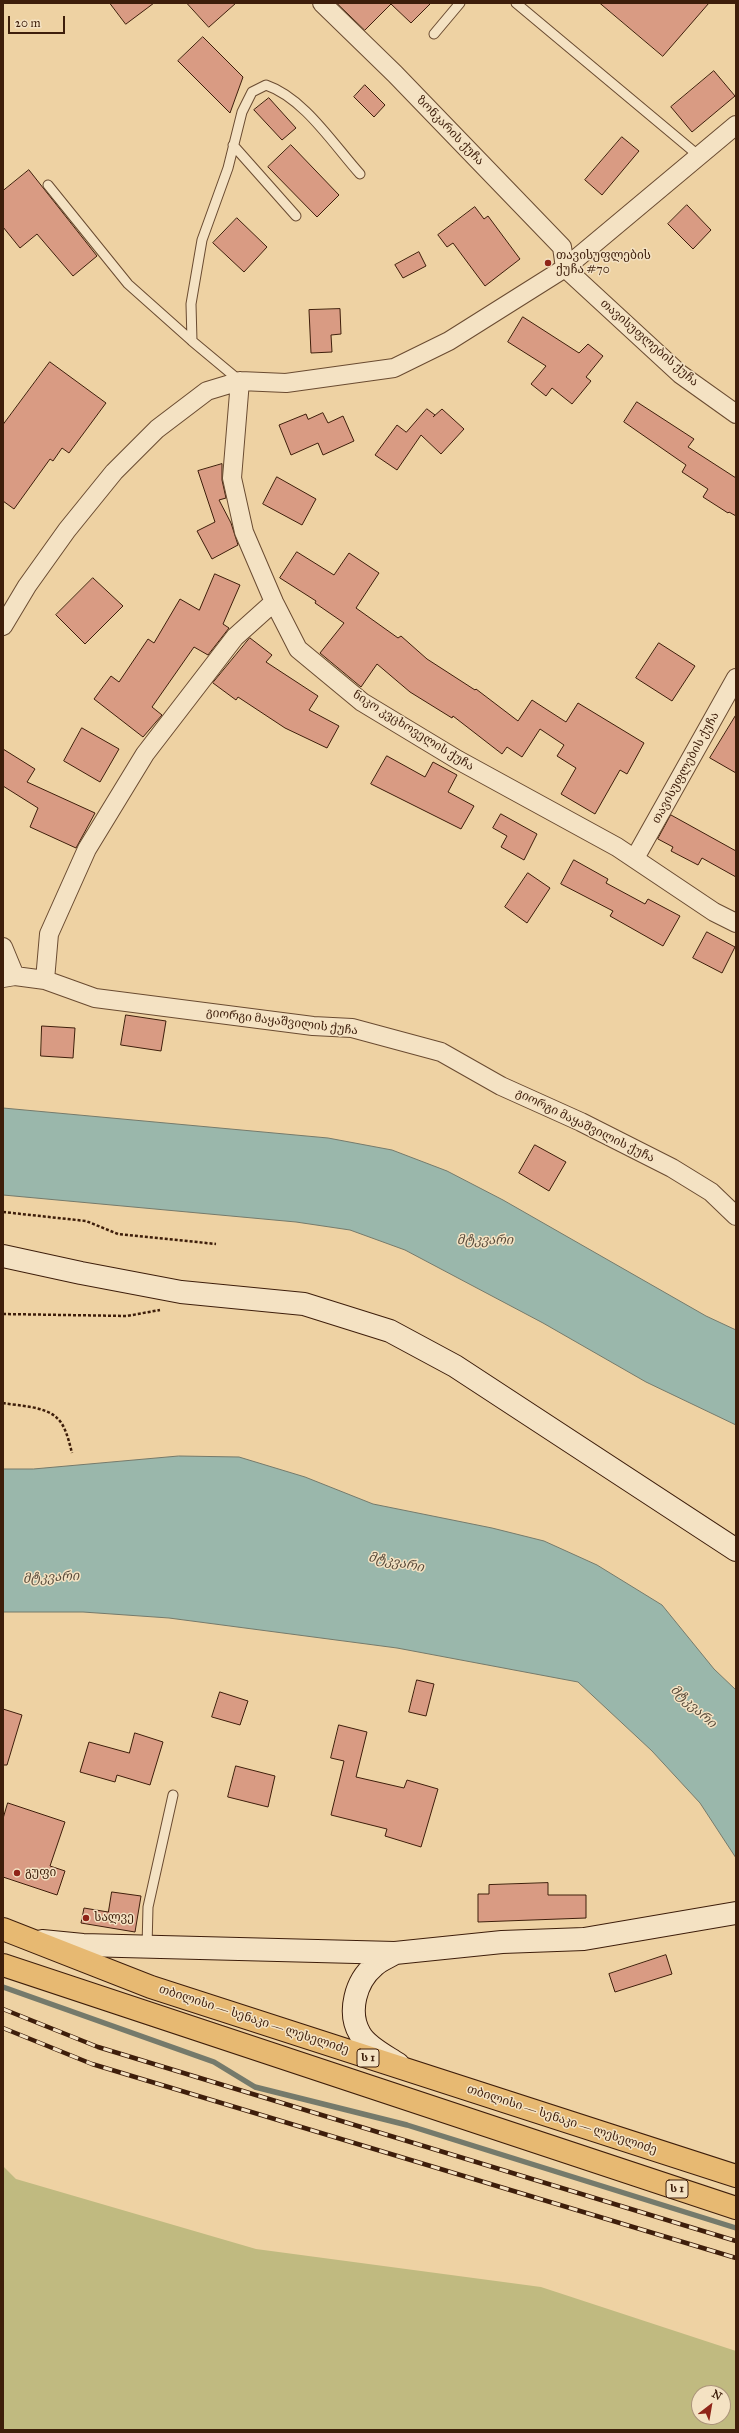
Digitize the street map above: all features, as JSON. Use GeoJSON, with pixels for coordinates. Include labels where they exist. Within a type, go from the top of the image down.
{"type":"FeatureCollection","features":[{"type":"Feature","properties":{"kind":"highway","name":"თბილისი — სენაკი — ლესელიძე"},"geometry":{"type":"LineString","coordinates":[[3,1929],[151,1987],[736,2176]]}},
{"type":"Feature","properties":{"kind":"highway","name":"ს 1"},"geometry":{"type":"LineString","coordinates":[[3,1965],[736,2208]]}},
{"type":"Feature","properties":{"kind":"street","name":"ზონკარის ქუჩა"},"geometry":{"type":"LineString","coordinates":[[322,3],[395,74],[562,247],[565,268]]}},
{"type":"Feature","properties":{"kind":"street"},"geometry":{"type":"LineString","coordinates":[[3,626],[27,586],[62,536],[114,472],[157,429],[207,391],[240,381],[286,382],[394,368],[449,341],[565,268],[736,125]]}},
{"type":"Feature","properties":{"kind":"street","name":"თავისუფლების ქუჩა"},"geometry":{"type":"LineString","coordinates":[[565,268],[680,374],[736,414]]}},
{"type":"Feature","properties":{"kind":"street","name":"ნიკო კვცხოველის ქუჩა"},"geometry":{"type":"LineString","coordinates":[[240,381],[232,478],[244,532],[274,602],[298,650],[362,702],[458,760],[635,858],[714,912],[736,923]]}},
{"type":"Feature","properties":{"kind":"street"},"geometry":{"type":"LineString","coordinates":[[45,980],[49,934],[86,849],[144,754],[235,637],[274,602]]}},
{"type":"Feature","properties":{"kind":"street","name":"თავისუფლების ქუჩა"},"geometry":{"type":"LineString","coordinates":[[635,858],[736,678]]}},
{"type":"Feature","properties":{"kind":"street"},"geometry":{"type":"LineString","coordinates":[[3,947],[9,977]]}},
{"type":"Feature","properties":{"kind":"street","name":"გიორგი მაყაშვილის ქუჩა"},"geometry":{"type":"LineString","coordinates":[[9,977],[45,980],[95,998],[306,1026],[352,1028],[441,1052],[501,1086],[581,1122],[672,1168],[711,1192],[736,1216]]}},
{"type":"Feature","properties":{"kind":"street"},"geometry":{"type":"LineString","coordinates":[[3,1256],[81,1273],[181,1292],[304,1304],[390,1331],[455,1366],[736,1550]]}},
{"type":"Feature","properties":{"kind":"street"},"geometry":{"type":"LineString","coordinates":[[31,1940],[83,1945],[395,1953],[502,1942],[584,1939],[736,1913]]}},
{"type":"Feature","properties":{"kind":"street"},"geometry":{"type":"LineString","coordinates":[[395,1953],[374,1965],[363,1979],[356,1993],[354,2009],[359,2033],[369,2044],[406,2070]]}},
{"type":"Feature","properties":{"kind":"lane"},"geometry":{"type":"LineString","coordinates":[[434,34],[460,3]]}},
{"type":"Feature","properties":{"kind":"lane"},"geometry":{"type":"LineString","coordinates":[[516,3],[699,156]]}},
{"type":"Feature","properties":{"kind":"lane"},"geometry":{"type":"LineString","coordinates":[[192,341],[191,304],[202,240],[228,168],[242,112],[252,92],[266,85],[281,90],[296,101],[360,174]]}},
{"type":"Feature","properties":{"kind":"lane"},"geometry":{"type":"LineString","coordinates":[[233,145],[296,216]]}},
{"type":"Feature","properties":{"kind":"lane"},"geometry":{"type":"LineString","coordinates":[[48,185],[128,284],[240,381]]}},
{"type":"Feature","properties":{"kind":"lane"},"geometry":{"type":"LineString","coordinates":[[147,1947],[148,1907],[173,1795]]}},
{"type":"Feature","properties":{"kind":"path"},"geometry":{"type":"LineString","coordinates":[[3,1212],[86,1221],[118,1234],[216,1244]]}},
{"type":"Feature","properties":{"kind":"path"},"geometry":{"type":"LineString","coordinates":[[3,1314],[127,1316],[161,1309],[181,1292]]}},
{"type":"Feature","properties":{"kind":"path"},"geometry":{"type":"LineString","coordinates":[[3,1403],[39,1409],[57,1418],[66,1434],[72,1452]]}},
{"type":"Feature","properties":{"kind":"shaded area"},"geometry":{"type":"Polygon","coordinates":[[[3,2166],[16,2179],[256,2249],[541,2287],[736,2351],[736,2430],[3,2430],[3,2166]]]}},
{"type":"Feature","properties":{"kind":"water","name":"მტკვარი"},"geometry":{"type":"Polygon","coordinates":[[[3,1108],[328,1138],[392,1150],[447,1171],[503,1200],[706,1316],[736,1330],[736,1425],[646,1382],[543,1323],[405,1250],[350,1230],[296,1222],[3,1195],[3,1108]]]}},
{"type":"Feature","properties":{"kind":"water"},"geometry":{"type":"Polygon","coordinates":[[[179,1456],[239,1457],[305,1477],[373,1504],[492,1528],[544,1541],[597,1565],[662,1605],[714,1669],[736,1690],[736,1858],[700,1803],[652,1751],[578,1682],[397,1648],[169,1618],[83,1612],[3,1612],[3,1469],[33,1469],[179,1456]]]}},
{"type":"Feature","properties":{"kind":"building"},"geometry":{"type":"Polygon","coordinates":[[[110,3],[154,3],[126,24],[110,3]]]}},
{"type":"Feature","properties":{"kind":"building"},"geometry":{"type":"Polygon","coordinates":[[[187,3],[236,3],[209,27],[187,3]]]}},
{"type":"Feature","properties":{"kind":"building"},"geometry":{"type":"Polygon","coordinates":[[[337,3],[431,3],[411,23],[391,4],[365,30],[337,3]]]}},
{"type":"Feature","properties":{"kind":"building"},"geometry":{"type":"Polygon","coordinates":[[[600,3],[709,3],[663,56],[600,3]]]}},
{"type":"Feature","properties":{"kind":"building"},"geometry":{"type":"Polygon","coordinates":[[[203,37],[243,77],[230,113],[178,61],[203,37]]]}},
{"type":"Feature","properties":{"kind":"building"},"geometry":{"type":"Polygon","coordinates":[[[714,71],[735,96],[692,132],[671,107],[714,71]]]}},
{"type":"Feature","properties":{"kind":"building"},"geometry":{"type":"Polygon","coordinates":[[[365,85],[385,105],[374,117],[354,97],[365,85]]]}},
{"type":"Feature","properties":{"kind":"building"},"geometry":{"type":"Polygon","coordinates":[[[269,98],[296,128],[282,140],[254,110],[269,98]]]}},
{"type":"Feature","properties":{"kind":"building"},"geometry":{"type":"Polygon","coordinates":[[[622,137],[639,151],[602,195],[585,180],[622,137]]]}},
{"type":"Feature","properties":{"kind":"building"},"geometry":{"type":"Polygon","coordinates":[[[291,145],[339,195],[317,217],[268,167],[291,145]]]}},
{"type":"Feature","properties":{"kind":"building"},"geometry":{"type":"Polygon","coordinates":[[[29,170],[97,256],[73,276],[37,234],[20,248],[3,227],[3,191],[29,170]]]}},
{"type":"Feature","properties":{"kind":"building"},"geometry":{"type":"Polygon","coordinates":[[[687,205],[711,230],[693,249],[668,224],[687,205]]]}},
{"type":"Feature","properties":{"kind":"building"},"geometry":{"type":"Polygon","coordinates":[[[475,207],[484,219],[488,216],[520,259],[485,286],[453,243],[447,247],[438,235],[475,207]]]}},
{"type":"Feature","properties":{"kind":"building"},"geometry":{"type":"Polygon","coordinates":[[[237,218],[267,247],[244,272],[213,243],[237,218]]]}},
{"type":"Feature","properties":{"kind":"building"},"geometry":{"type":"Polygon","coordinates":[[[419,252],[426,266],[403,278],[395,265],[419,252]]]}},
{"type":"Feature","properties":{"kind":"building"},"geometry":{"type":"Polygon","coordinates":[[[340,309],[341,334],[331,335],[332,352],[311,353],[309,310],[340,309]]]}},
{"type":"Feature","properties":{"kind":"building"},"geometry":{"type":"Polygon","coordinates":[[[523,317],[579,353],[588,344],[603,356],[586,377],[591,381],[572,404],[552,388],[546,396],[531,384],[546,366],[508,342],[523,317]]]}},
{"type":"Feature","properties":{"kind":"building"},"geometry":{"type":"Polygon","coordinates":[[[50,362],[106,403],[69,453],[62,448],[53,461],[50,459],[14,509],[3,501],[3,425],[50,362]]]}},
{"type":"Feature","properties":{"kind":"building"},"geometry":{"type":"Polygon","coordinates":[[[637,402],[694,439],[688,447],[736,478],[736,516],[729,512],[728,513],[703,497],[708,489],[682,472],[686,465],[624,422],[637,402]]]}},
{"type":"Feature","properties":{"kind":"building"},"geometry":{"type":"Polygon","coordinates":[[[427,409],[435,415],[433,417],[442,409],[464,429],[441,454],[421,435],[397,470],[375,455],[397,425],[406,432],[427,409]]]}},
{"type":"Feature","properties":{"kind":"building"},"geometry":{"type":"Polygon","coordinates":[[[323,413],[328,423],[343,416],[354,441],[323,455],[318,443],[291,455],[279,425],[306,414],[308,419],[323,413]]]}},
{"type":"Feature","properties":{"kind":"building"},"geometry":{"type":"Polygon","coordinates":[[[222,464],[222,480],[226,498],[219,500],[231,523],[238,545],[212,559],[197,531],[215,522],[198,471],[222,464]]]}},
{"type":"Feature","properties":{"kind":"building"},"geometry":{"type":"Polygon","coordinates":[[[277,477],[316,499],[302,525],[263,504],[277,477]]]}},
{"type":"Feature","properties":{"kind":"building"},"geometry":{"type":"Polygon","coordinates":[[[297,552],[334,575],[349,553],[379,573],[356,608],[398,638],[401,636],[427,659],[475,690],[476,689],[518,721],[532,700],[566,722],[578,703],[644,743],[627,774],[620,770],[595,814],[561,794],[576,768],[557,756],[564,745],[540,729],[522,757],[507,747],[502,754],[453,716],[452,718],[410,692],[377,664],[361,687],[320,653],[344,623],[315,603],[316,601],[280,578],[297,552]]]}},
{"type":"Feature","properties":{"kind":"building"},"geometry":{"type":"Polygon","coordinates":[[[215,574],[240,585],[223,624],[229,628],[208,655],[194,647],[152,707],[162,715],[143,737],[94,699],[111,676],[119,682],[148,639],[154,643],[180,599],[199,610],[215,574]]]}},
{"type":"Feature","properties":{"kind":"building"},"geometry":{"type":"Polygon","coordinates":[[[93,578],[123,606],[85,644],[56,615],[93,578]]]}},
{"type":"Feature","properties":{"kind":"building"},"geometry":{"type":"Polygon","coordinates":[[[250,638],[272,655],[266,662],[318,696],[309,710],[339,726],[327,748],[285,728],[238,697],[236,700],[213,683],[250,638]]]}},
{"type":"Feature","properties":{"kind":"building"},"geometry":{"type":"Polygon","coordinates":[[[659,643],[695,666],[672,701],[636,678],[659,643]]]}},
{"type":"Feature","properties":{"kind":"building"},"geometry":{"type":"Polygon","coordinates":[[[736,715],[736,773],[710,758],[736,715]]]}},
{"type":"Feature","properties":{"kind":"building"},"geometry":{"type":"Polygon","coordinates":[[[82,728],[119,749],[100,782],[64,761],[82,728]]]}},
{"type":"Feature","properties":{"kind":"building"},"geometry":{"type":"Polygon","coordinates":[[[3,749],[35,769],[27,782],[95,813],[76,848],[30,827],[38,808],[3,786],[3,749]]]}},
{"type":"Feature","properties":{"kind":"building"},"geometry":{"type":"Polygon","coordinates":[[[387,756],[425,777],[433,762],[457,775],[448,792],[474,806],[461,829],[371,784],[387,756]]]}},
{"type":"Feature","properties":{"kind":"building"},"geometry":{"type":"Polygon","coordinates":[[[501,814],[537,834],[524,860],[501,847],[507,836],[493,828],[501,814]]]}},
{"type":"Feature","properties":{"kind":"building"},"geometry":{"type":"Polygon","coordinates":[[[671,815],[736,851],[736,877],[702,858],[698,865],[671,851],[673,847],[658,839],[671,815]]]}},
{"type":"Feature","properties":{"kind":"building"},"geometry":{"type":"Polygon","coordinates":[[[574,860],[608,879],[606,883],[645,904],[648,899],[680,916],[663,946],[610,916],[613,911],[561,884],[574,860]]]}},
{"type":"Feature","properties":{"kind":"building"},"geometry":{"type":"Polygon","coordinates":[[[528,873],[550,888],[527,923],[505,907],[528,873]]]}},
{"type":"Feature","properties":{"kind":"building"},"geometry":{"type":"Polygon","coordinates":[[[707,932],[735,947],[722,973],[693,958],[707,932]]]}},
{"type":"Feature","properties":{"kind":"building"},"geometry":{"type":"Polygon","coordinates":[[[126,1015],[166,1021],[161,1051],[121,1045],[126,1015]]]}},
{"type":"Feature","properties":{"kind":"building"},"geometry":{"type":"Polygon","coordinates":[[[42,1026],[75,1028],[73,1058],[41,1056],[42,1026]]]}},
{"type":"Feature","properties":{"kind":"building"},"geometry":{"type":"Polygon","coordinates":[[[535,1145],[566,1162],[549,1191],[519,1173],[535,1145]]]}},
{"type":"Feature","properties":{"kind":"building"},"geometry":{"type":"Polygon","coordinates":[[[417,1680],[434,1684],[426,1716],[409,1712],[417,1680]]]}},
{"type":"Feature","properties":{"kind":"building"},"geometry":{"type":"Polygon","coordinates":[[[220,1692],[248,1701],[240,1725],[212,1717],[220,1692]]]}},
{"type":"Feature","properties":{"kind":"building"},"geometry":{"type":"Polygon","coordinates":[[[3,1709],[22,1715],[7,1765],[3,1765],[3,1709]]]}},
{"type":"Feature","properties":{"kind":"building"},"geometry":{"type":"Polygon","coordinates":[[[339,1725],[367,1732],[356,1777],[404,1788],[407,1780],[438,1789],[421,1847],[385,1836],[387,1829],[331,1815],[344,1761],[331,1758],[339,1725]]]}},
{"type":"Feature","properties":{"kind":"building"},"geometry":{"type":"Polygon","coordinates":[[[135,1733],[163,1742],[150,1785],[117,1775],[115,1782],[80,1772],[89,1742],[129,1753],[135,1733]]]}},
{"type":"Feature","properties":{"kind":"building"},"geometry":{"type":"Polygon","coordinates":[[[236,1766],[275,1776],[268,1807],[228,1797],[236,1766]]]}},
{"type":"Feature","properties":{"kind":"building"},"geometry":{"type":"Polygon","coordinates":[[[8,1803],[65,1822],[50,1866],[65,1871],[57,1895],[3,1877],[3,1819],[8,1803]]]}},
{"type":"Feature","properties":{"kind":"building"},"geometry":{"type":"Polygon","coordinates":[[[548,1883],[548,1895],[586,1895],[586,1918],[478,1922],[478,1894],[489,1894],[489,1885],[548,1883]]]}},
{"type":"Feature","properties":{"kind":"building"},"geometry":{"type":"Polygon","coordinates":[[[112,1892],[141,1896],[135,1932],[81,1923],[84,1908],[108,1912],[112,1892]]]}},
{"type":"Feature","properties":{"kind":"building"},"geometry":{"type":"Polygon","coordinates":[[[666,1955],[672,1974],[615,1992],[609,1974],[666,1955]]]}},
{"type":"Feature","properties":{"kind":"waterway"},"geometry":{"type":"LineString","coordinates":[[3,1987],[214,2062],[255,2087],[407,2125],[736,2228]]}},
{"type":"Feature","properties":{"kind":"railway"},"geometry":{"type":"LineString","coordinates":[[3,2009],[98,2047],[736,2241]]}},
{"type":"Feature","properties":{"kind":"railway"},"geometry":{"type":"LineString","coordinates":[[3,2028],[92,2064],[736,2258]]}},
{"type":"Feature","properties":{"kind":"place","name":"თავისუფლების ქუჩა #70"},"geometry":{"type":"Point","coordinates":[548,263]}},
{"type":"Feature","properties":{"kind":"place","name":"გუფი"},"geometry":{"type":"Point","coordinates":[17,1873]}},
{"type":"Feature","properties":{"kind":"place","name":"სალვე"},"geometry":{"type":"Point","coordinates":[86,1918]}}]}
